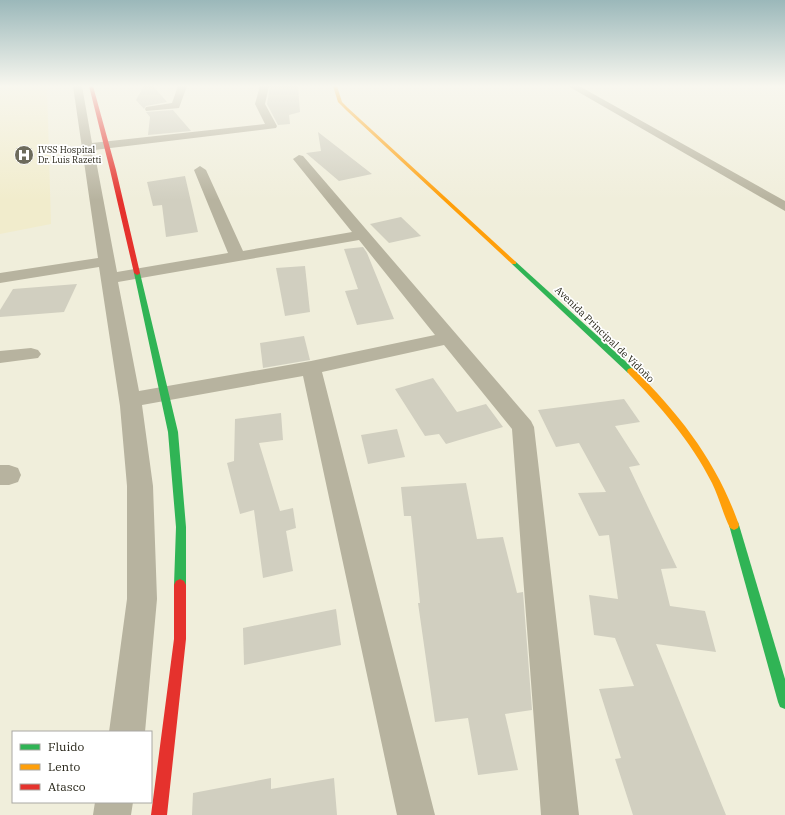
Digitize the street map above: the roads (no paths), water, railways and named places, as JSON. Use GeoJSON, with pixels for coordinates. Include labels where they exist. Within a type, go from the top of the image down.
{"type":"FeatureCollection","features":[{"type":"Feature","properties":{"kind":"street"},"geometry":{"type":"LineString","coordinates":[[90,124],[137,273],[172,432],[181,527],[180,639],[159,815]]}},
{"type":"Feature","properties":{"kind":"street"},"geometry":{"type":"LineString","coordinates":[[95,124],[109,270],[130,400],[140,486],[142,599],[127,731]]}},
{"type":"Feature","properties":{"kind":"street"},"geometry":{"type":"LineString","coordinates":[[97,146],[272,126],[271,124]]}},
{"type":"Feature","properties":{"kind":"street","name":"Avenida Principal de Vidoño"},"geometry":{"type":"LineString","coordinates":[[362,124],[632,372],[676,420],[708,465],[731,515],[785,702]]}},
{"type":"Feature","properties":{"kind":"street"},"geometry":{"type":"LineString","coordinates":[[639,124],[785,207]]}},
{"type":"Feature","properties":{"kind":"street"},"geometry":{"type":"LineString","coordinates":[[299,159],[523,427],[560,815]]}},
{"type":"Feature","properties":{"kind":"street"},"geometry":{"type":"LineString","coordinates":[[200,170],[237,256]]}},
{"type":"Feature","properties":{"kind":"street"},"geometry":{"type":"LineString","coordinates":[[0,278],[109,270],[137,273],[362,234]]}},
{"type":"Feature","properties":{"kind":"street"},"geometry":{"type":"LineString","coordinates":[[130,400],[311,368],[449,338]]}},
{"type":"Feature","properties":{"kind":"street"},"geometry":{"type":"LineString","coordinates":[[0,357],[31,354]]}},
{"type":"Feature","properties":{"kind":"street"},"geometry":{"type":"LineString","coordinates":[[311,368],[416,815]]}},
{"type":"Feature","properties":{"kind":"street"},"geometry":{"type":"LineString","coordinates":[[112,815],[114,803]]}},
{"type":"Feature","properties":{"kind":"place","name":"IVSS Hospital Dr. Luis Razetti"},"geometry":{"type":"Point","coordinates":[24,155]}}]}
